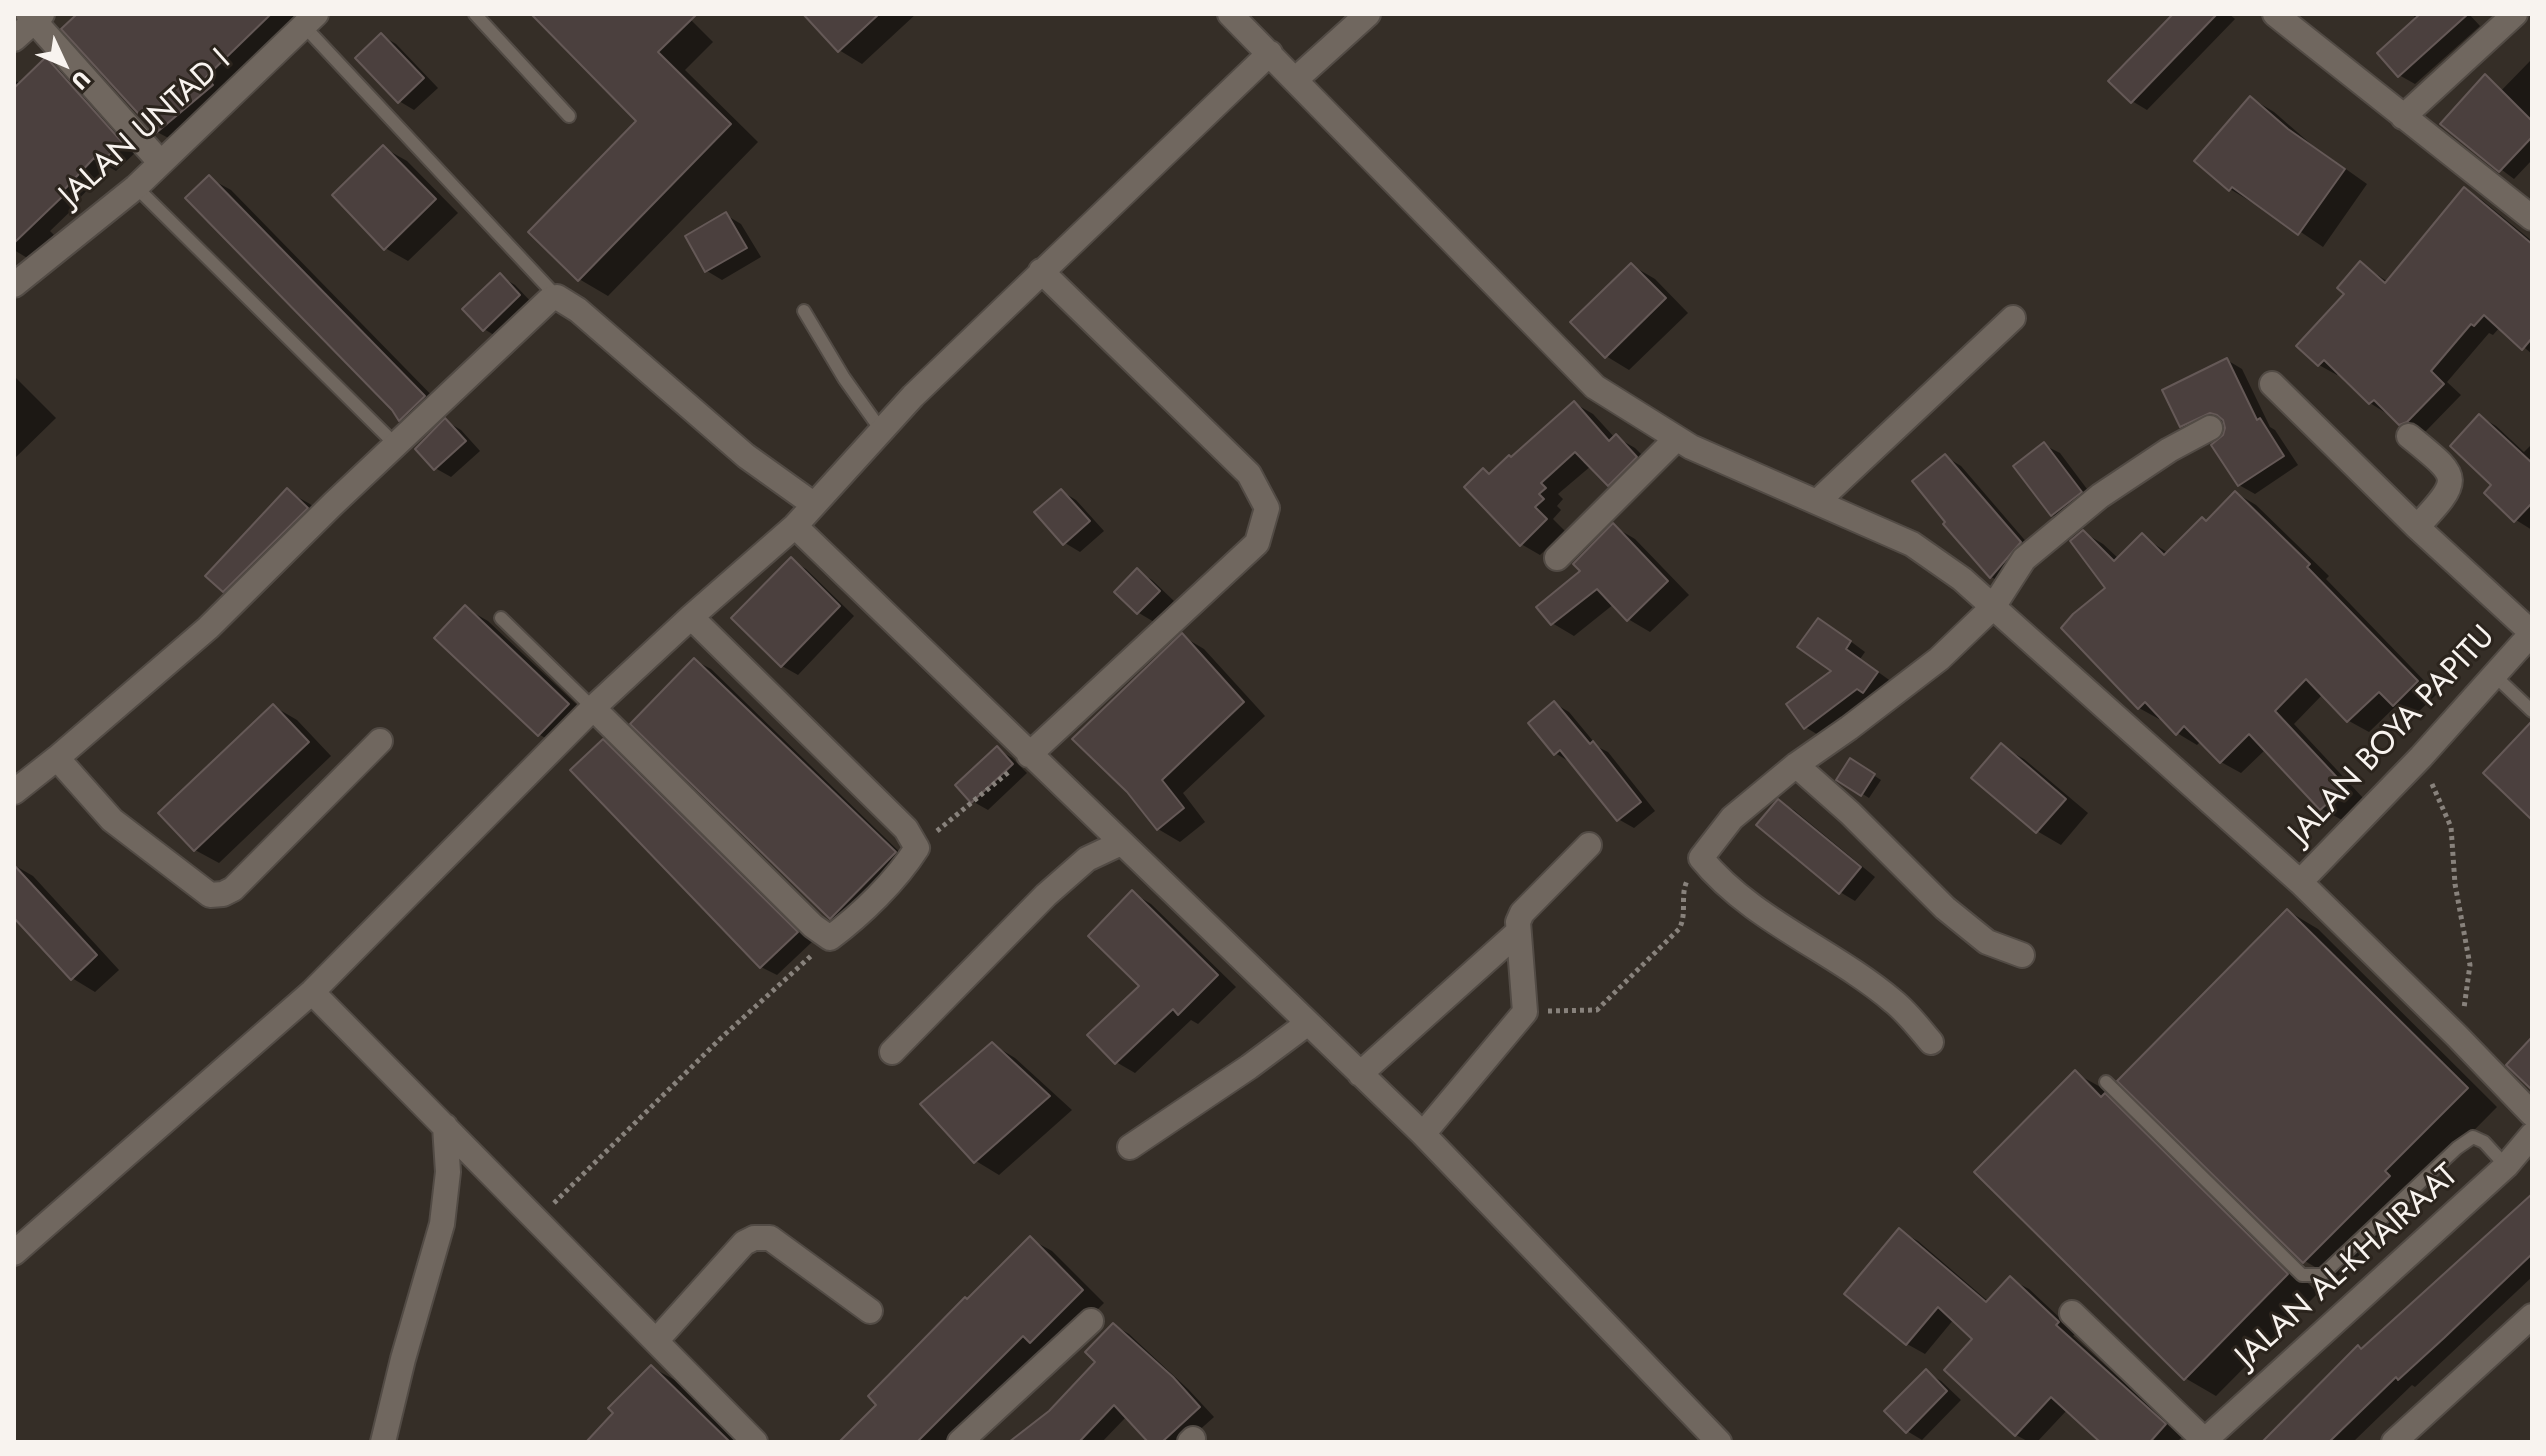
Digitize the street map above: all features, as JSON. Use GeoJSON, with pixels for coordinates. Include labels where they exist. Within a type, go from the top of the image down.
{"type":"FeatureCollection","features":[{"type":"Feature","properties":{"kind":"street"},"geometry":{"type":"LineString","coordinates":[[1230,14],[1595,387],[1676,439],[1912,544],[1962,579],[2300,882],[2532,1114]]}},
{"type":"Feature","properties":{"kind":"street"},"geometry":{"type":"LineString","coordinates":[[1295,80],[1368,14]]}},
{"type":"Feature","properties":{"kind":"street"},"geometry":{"type":"LineString","coordinates":[[2275,14],[2532,218]]}},
{"type":"Feature","properties":{"kind":"street"},"geometry":{"type":"LineString","coordinates":[[2403,117],[2515,14]]}},
{"type":"Feature","properties":{"kind":"street"},"geometry":{"type":"LineString","coordinates":[[14,39],[35,16],[160,162]]}},
{"type":"Feature","properties":{"kind":"street","name":"JALAN UNTAD I"},"geometry":{"type":"LineString","coordinates":[[14,285],[136,187],[310,20]]}},
{"type":"Feature","properties":{"kind":"street"},"geometry":{"type":"LineString","coordinates":[[14,1253],[312,992],[593,708],[795,526],[881,430],[1041,271],[1270,53]]}},
{"type":"Feature","properties":{"kind":"street"},"geometry":{"type":"LineString","coordinates":[[1029,755],[1257,543],[1267,508],[1249,474],[1041,271]]}},
{"type":"Feature","properties":{"kind":"street"},"geometry":{"type":"LineString","coordinates":[[14,792],[208,628],[539,307],[557,297],[588,318],[746,456],[813,504]]}},
{"type":"Feature","properties":{"kind":"street"},"geometry":{"type":"LineString","coordinates":[[1817,502],[2013,318]]}},
{"type":"Feature","properties":{"kind":"street"},"geometry":{"type":"LineString","coordinates":[[2272,384],[2417,527],[2532,633]]}},
{"type":"Feature","properties":{"kind":"street"},"geometry":{"type":"LineString","coordinates":[[1931,1042],[1895,1002],[1765,914],[1717,878],[1701,858],[1732,818],[1796,765],[1939,659],[1993,607],[2024,559],[2100,496],[2169,450],[2210,428]]}},
{"type":"Feature","properties":{"kind":"street"},"geometry":{"type":"LineString","coordinates":[[2409,436],[2442,463],[2451,479],[2450,489],[2417,527]]}},
{"type":"Feature","properties":{"kind":"street"},"geometry":{"type":"LineString","coordinates":[[1557,558],[1676,439]]}},
{"type":"Feature","properties":{"kind":"street"},"geometry":{"type":"LineString","coordinates":[[795,526],[1423,1134],[1719,1442]]}},
{"type":"Feature","properties":{"kind":"street"},"geometry":{"type":"LineString","coordinates":[[593,708],[813,926],[830,938],[846,926],[907,864],[917,848],[906,829],[691,617]]}},
{"type":"Feature","properties":{"kind":"street","name":"JALAN BOYA PAPITU"},"geometry":{"type":"LineString","coordinates":[[2300,882],[2421,757],[2532,633]]}},
{"type":"Feature","properties":{"kind":"street"},"geometry":{"type":"LineString","coordinates":[[57,758],[112,820],[210,895],[233,889],[380,741]]}},
{"type":"Feature","properties":{"kind":"street"},"geometry":{"type":"LineString","coordinates":[[1796,765],[1850,813],[1945,908],[1987,942],[2022,955]]}},
{"type":"Feature","properties":{"kind":"street"},"geometry":{"type":"LineString","coordinates":[[892,1052],[1046,895],[1087,859],[1121,843]]}},
{"type":"Feature","properties":{"kind":"street"},"geometry":{"type":"LineString","coordinates":[[1423,1134],[1525,1012],[1517,933],[1522,913],[1589,845]]}},
{"type":"Feature","properties":{"kind":"street"},"geometry":{"type":"LineString","coordinates":[[1360,1074],[1517,933]]}},
{"type":"Feature","properties":{"kind":"street"},"geometry":{"type":"LineString","coordinates":[[312,992],[755,1442]]}},
{"type":"Feature","properties":{"kind":"street"},"geometry":{"type":"LineString","coordinates":[[1130,1147],[1308,1023]]}},
{"type":"Feature","properties":{"kind":"street"},"geometry":{"type":"LineString","coordinates":[[383,1442],[442,1224],[448,1172],[445,1126]]}},
{"type":"Feature","properties":{"kind":"street","name":"JALAN AL-KHAIRAAT"},"geometry":{"type":"LineString","coordinates":[[2204,1441],[2506,1166],[2532,1135]]}},
{"type":"Feature","properties":{"kind":"street"},"geometry":{"type":"LineString","coordinates":[[656,1341],[744,1243],[754,1238],[770,1238],[870,1311]]}},
{"type":"Feature","properties":{"kind":"street"},"geometry":{"type":"LineString","coordinates":[[2072,1313],[2204,1441]]}},
{"type":"Feature","properties":{"kind":"street"},"geometry":{"type":"LineString","coordinates":[[2394,1442],[2532,1316]]}},
{"type":"Feature","properties":{"kind":"street"},"geometry":{"type":"LineString","coordinates":[[960,1442],[1091,1321]]}},
{"type":"Feature","properties":{"kind":"lane"},"geometry":{"type":"LineString","coordinates":[[475,14],[569,116]]}},
{"type":"Feature","properties":{"kind":"lane"},"geometry":{"type":"LineString","coordinates":[[310,20],[557,297]]}},
{"type":"Feature","properties":{"kind":"lane"},"geometry":{"type":"LineString","coordinates":[[136,187],[396,445]]}},
{"type":"Feature","properties":{"kind":"lane"},"geometry":{"type":"LineString","coordinates":[[804,311],[844,378],[881,430]]}},
{"type":"Feature","properties":{"kind":"lane"},"geometry":{"type":"LineString","coordinates":[[501,618],[593,708]]}},
{"type":"Feature","properties":{"kind":"lane"},"geometry":{"type":"LineString","coordinates":[[2495,676],[2532,711]]}},
{"type":"Feature","properties":{"kind":"lane"},"geometry":{"type":"LineString","coordinates":[[2106,1082],[2302,1275],[2322,1275],[2457,1148],[2473,1137],[2484,1142],[2506,1166]]}},
{"type":"Feature","properties":{"kind":"path"},"geometry":{"type":"LineString","coordinates":[[917,848],[1029,755]]}},
{"type":"Feature","properties":{"kind":"path"},"geometry":{"type":"LineString","coordinates":[[2421,757],[2451,827],[2455,884],[2470,965],[2457,1036]]}},
{"type":"Feature","properties":{"kind":"path"},"geometry":{"type":"LineString","coordinates":[[1525,1012],[1597,1010],[1679,929],[1684,919],[1683,888],[1701,858]]}},
{"type":"Feature","properties":{"kind":"path"},"geometry":{"type":"LineString","coordinates":[[537,1220],[721,1038],[830,938]]}},
{"type":"Feature","properties":{"kind":"building"},"geometry":{"type":"Polygon","coordinates":[[[77,14],[271,14],[206,77],[213,85],[156,133],[61,29],[77,14]]]}},
{"type":"Feature","properties":{"kind":"building"},"geometry":{"type":"Polygon","coordinates":[[[531,14],[697,14],[658,52],[731,124],[578,281],[528,232],[636,121],[531,14]]]}},
{"type":"Feature","properties":{"kind":"building"},"geometry":{"type":"Polygon","coordinates":[[[803,14],[879,14],[838,52],[803,14]]]}},
{"type":"Feature","properties":{"kind":"building"},"geometry":{"type":"Polygon","coordinates":[[[2173,14],[2217,14],[2131,103],[2108,81],[2173,14]]]}},
{"type":"Feature","properties":{"kind":"building"},"geometry":{"type":"Polygon","coordinates":[[[2420,14],[2468,14],[2398,77],[2377,53],[2420,14]]]}},
{"type":"Feature","properties":{"kind":"building"},"geometry":{"type":"Polygon","coordinates":[[[381,33],[424,78],[398,103],[355,58],[381,33]]]}},
{"type":"Feature","properties":{"kind":"building"},"geometry":{"type":"Polygon","coordinates":[[[46,57],[122,142],[100,164],[94,158],[62,192],[64,195],[14,243],[14,88],[46,57]]]}},
{"type":"Feature","properties":{"kind":"building"},"geometry":{"type":"Polygon","coordinates":[[[2485,74],[2532,121],[2532,137],[2499,172],[2440,124],[2485,74]]]}},
{"type":"Feature","properties":{"kind":"building"},"geometry":{"type":"Polygon","coordinates":[[[2250,96],[2288,129],[2345,169],[2298,235],[2232,187],[2229,191],[2194,161],[2250,96]]]}},
{"type":"Feature","properties":{"kind":"building"},"geometry":{"type":"Polygon","coordinates":[[[383,145],[436,199],[384,250],[332,195],[383,145]]]}},
{"type":"Feature","properties":{"kind":"building"},"geometry":{"type":"Polygon","coordinates":[[[209,175],[425,396],[399,421],[392,410],[185,198],[209,175]]]}},
{"type":"Feature","properties":{"kind":"building"},"geometry":{"type":"Polygon","coordinates":[[[2464,187],[2532,244],[2532,338],[2522,350],[2484,315],[2474,326],[2471,324],[2431,371],[2444,384],[2407,422],[2399,425],[2374,400],[2369,404],[2324,360],[2318,366],[2296,346],[2344,294],[2337,288],[2360,261],[2385,283],[2464,187]]]}},
{"type":"Feature","properties":{"kind":"building"},"geometry":{"type":"Polygon","coordinates":[[[726,212],[747,248],[705,272],[685,236],[726,212]]]}},
{"type":"Feature","properties":{"kind":"building"},"geometry":{"type":"Polygon","coordinates":[[[1631,263],[1666,298],[1605,358],[1570,322],[1631,263]]]}},
{"type":"Feature","properties":{"kind":"building"},"geometry":{"type":"Polygon","coordinates":[[[500,273],[520,295],[483,331],[462,309],[500,273]]]}},
{"type":"Feature","properties":{"kind":"building"},"geometry":{"type":"Polygon","coordinates":[[[2227,358],[2257,420],[2260,418],[2284,456],[2238,486],[2211,445],[2223,435],[2223,420],[2210,413],[2180,427],[2162,390],[2227,358]]]}},
{"type":"Feature","properties":{"kind":"building"},"geometry":{"type":"Polygon","coordinates":[[[1574,401],[1609,441],[1616,434],[1637,457],[1608,486],[1575,452],[1541,483],[1546,488],[1539,494],[1544,499],[1535,507],[1547,519],[1520,546],[1464,487],[1483,468],[1489,474],[1509,455],[1511,457],[1574,401]]]}},
{"type":"Feature","properties":{"kind":"building"},"geometry":{"type":"Polygon","coordinates":[[[2479,414],[2532,463],[2532,503],[2514,522],[2484,493],[2491,485],[2450,446],[2479,414]]]}},
{"type":"Feature","properties":{"kind":"building"},"geometry":{"type":"Polygon","coordinates":[[[445,418],[466,441],[434,470],[415,449],[445,418]]]}},
{"type":"Feature","properties":{"kind":"building"},"geometry":{"type":"Polygon","coordinates":[[[2044,442],[2082,492],[2051,516],[2013,466],[2044,442]]]}},
{"type":"Feature","properties":{"kind":"building"},"geometry":{"type":"Polygon","coordinates":[[[1945,454],[2021,542],[1990,578],[1943,524],[1945,522],[1912,481],[1945,454]]]}},
{"type":"Feature","properties":{"kind":"building"},"geometry":{"type":"Polygon","coordinates":[[[287,488],[308,508],[223,592],[205,576],[287,488]]]}},
{"type":"Feature","properties":{"kind":"building"},"geometry":{"type":"Polygon","coordinates":[[[1061,489],[1090,521],[1063,545],[1034,512],[1061,489]]]}},
{"type":"Feature","properties":{"kind":"building"},"geometry":{"type":"Polygon","coordinates":[[[2235,491],[2310,564],[2307,567],[2418,681],[2393,706],[2379,692],[2347,722],[2306,679],[2275,711],[2346,787],[2320,810],[2249,734],[2220,763],[2184,726],[2176,735],[2145,702],[2138,709],[2061,628],[2105,588],[2070,541],[2083,530],[2114,561],[2142,533],[2164,555],[2202,517],[2206,521],[2235,491]]]}},
{"type":"Feature","properties":{"kind":"building"},"geometry":{"type":"Polygon","coordinates":[[[1613,523],[1668,581],[1627,621],[1597,589],[1551,625],[1536,607],[1580,571],[1573,564],[1613,523]]]}},
{"type":"Feature","properties":{"kind":"building"},"geometry":{"type":"Polygon","coordinates":[[[791,557],[840,606],[781,667],[731,618],[791,557]]]}},
{"type":"Feature","properties":{"kind":"building"},"geometry":{"type":"Polygon","coordinates":[[[1137,568],[1160,591],[1137,614],[1114,592],[1137,568]]]}},
{"type":"Feature","properties":{"kind":"building"},"geometry":{"type":"Polygon","coordinates":[[[465,605],[569,704],[538,736],[434,638],[465,605]]]}},
{"type":"Feature","properties":{"kind":"building"},"geometry":{"type":"Polygon","coordinates":[[[1818,618],[1851,641],[1846,649],[1878,672],[1863,693],[1857,689],[1804,729],[1786,704],[1831,671],[1797,647],[1818,618]]]}},
{"type":"Feature","properties":{"kind":"building"},"geometry":{"type":"Polygon","coordinates":[[[1182,633],[1244,702],[1162,780],[1184,808],[1157,830],[1127,792],[1072,739],[1182,633]]]}},
{"type":"Feature","properties":{"kind":"building"},"geometry":{"type":"Polygon","coordinates":[[[694,658],[896,852],[830,919],[630,724],[694,658]]]}},
{"type":"Feature","properties":{"kind":"building"},"geometry":{"type":"Polygon","coordinates":[[[1554,701],[1590,744],[1593,741],[1641,802],[1617,821],[1560,750],[1554,755],[1528,723],[1554,701]]]}},
{"type":"Feature","properties":{"kind":"building"},"geometry":{"type":"Polygon","coordinates":[[[273,704],[309,742],[194,851],[158,813],[273,704]]]}},
{"type":"Feature","properties":{"kind":"building"},"geometry":{"type":"Polygon","coordinates":[[[2532,721],[2532,820],[2483,773],[2532,721]]]}},
{"type":"Feature","properties":{"kind":"building"},"geometry":{"type":"Polygon","coordinates":[[[603,739],[798,932],[760,968],[570,770],[603,739]]]}},
{"type":"Feature","properties":{"kind":"building"},"geometry":{"type":"Polygon","coordinates":[[[2001,743],[2066,799],[2036,833],[1971,778],[2001,743]]]}},
{"type":"Feature","properties":{"kind":"building"},"geometry":{"type":"Polygon","coordinates":[[[997,746],[1013,764],[971,803],[955,785],[997,746]]]}},
{"type":"Feature","properties":{"kind":"building"},"geometry":{"type":"Polygon","coordinates":[[[1850,758],[1875,774],[1861,796],[1836,780],[1850,758]]]}},
{"type":"Feature","properties":{"kind":"building"},"geometry":{"type":"Polygon","coordinates":[[[1778,799],[1861,867],[1839,894],[1756,825],[1778,799]]]}},
{"type":"Feature","properties":{"kind":"building"},"geometry":{"type":"Polygon","coordinates":[[[14,865],[97,955],[71,980],[14,918],[14,865]]]}},
{"type":"Feature","properties":{"kind":"building"},"geometry":{"type":"Polygon","coordinates":[[[1132,890],[1218,975],[1178,1015],[1173,1009],[1115,1064],[1087,1035],[1139,986],[1088,936],[1132,890]]]}},
{"type":"Feature","properties":{"kind":"building"},"geometry":{"type":"Polygon","coordinates":[[[2287,909],[2468,1088],[2385,1171],[2390,1176],[2303,1263],[2117,1081],[2287,909]]]}},
{"type":"Feature","properties":{"kind":"building"},"geometry":{"type":"Polygon","coordinates":[[[2532,1037],[2532,1090],[2506,1065],[2532,1037]]]}},
{"type":"Feature","properties":{"kind":"building"},"geometry":{"type":"Polygon","coordinates":[[[992,1042],[1050,1096],[974,1163],[920,1104],[992,1042]]]}},
{"type":"Feature","properties":{"kind":"building"},"geometry":{"type":"Polygon","coordinates":[[[2075,1070],[2101,1097],[2105,1093],[2288,1274],[2184,1380],[1974,1172],[2075,1070]]]}},
{"type":"Feature","properties":{"kind":"building"},"geometry":{"type":"Polygon","coordinates":[[[2532,1194],[2532,1254],[2444,1338],[2398,1380],[2396,1377],[2329,1442],[2262,1442],[2358,1345],[2361,1349],[2532,1194]]]}},
{"type":"Feature","properties":{"kind":"building"},"geometry":{"type":"Polygon","coordinates":[[[1899,1228],[1986,1302],[2010,1276],[2059,1322],[2056,1325],[2166,1424],[2150,1442],[2100,1442],[2051,1397],[2015,1436],[1944,1370],[1972,1339],[1938,1307],[1906,1345],[1844,1294],[1899,1228]]]}},
{"type":"Feature","properties":{"kind":"building"},"geometry":{"type":"Polygon","coordinates":[[[1030,1236],[1083,1290],[1030,1343],[1023,1336],[917,1442],[839,1442],[876,1405],[868,1396],[1030,1236]]]}},
{"type":"Feature","properties":{"kind":"building"},"geometry":{"type":"Polygon","coordinates":[[[1113,1323],[1173,1377],[1200,1407],[1162,1442],[1148,1442],[1114,1405],[1079,1442],[1009,1442],[1049,1411],[1095,1362],[1085,1352],[1113,1323]]]}},
{"type":"Feature","properties":{"kind":"building"},"geometry":{"type":"Polygon","coordinates":[[[651,1365],[730,1442],[586,1442],[613,1413],[608,1408],[651,1365]]]}},
{"type":"Feature","properties":{"kind":"building"},"geometry":{"type":"Polygon","coordinates":[[[1926,1369],[1947,1391],[1906,1433],[1884,1411],[1926,1369]]]}}]}
